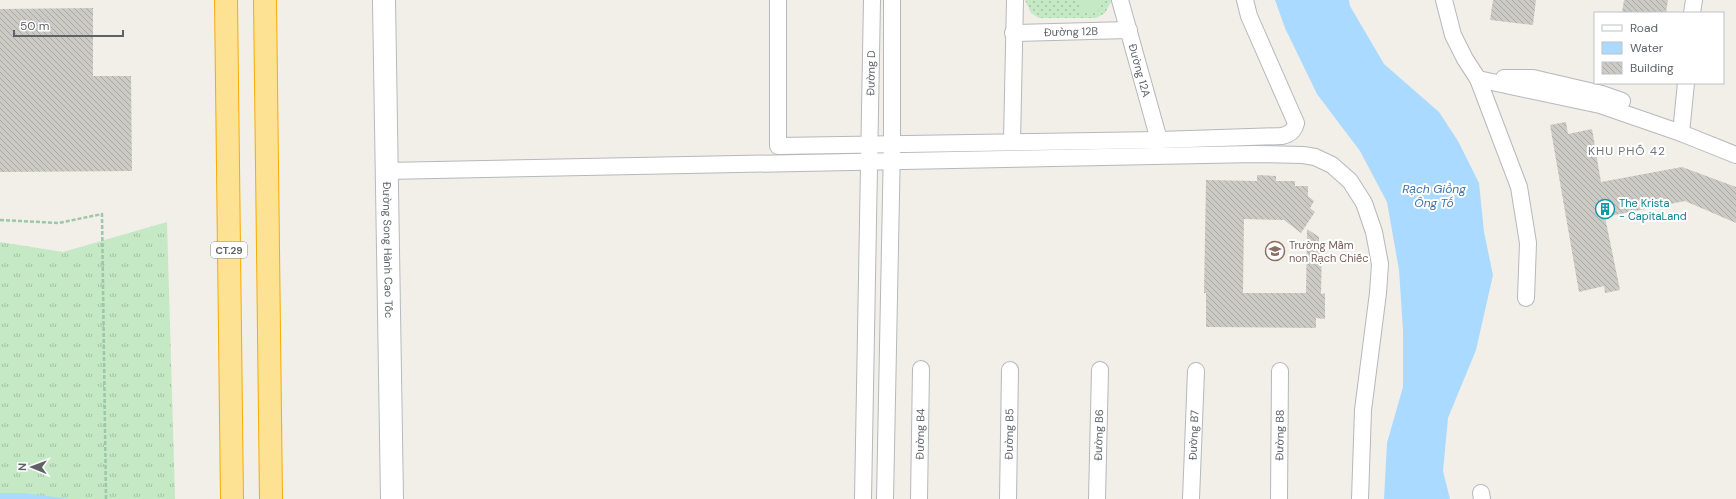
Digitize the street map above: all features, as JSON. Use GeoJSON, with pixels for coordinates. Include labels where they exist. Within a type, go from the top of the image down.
{"type":"FeatureCollection","features":[{"type":"Feature","properties":{"kind":"highway","name":"CT.29"},"geometry":{"type":"LineString","coordinates":[[226,0],[232,499]]}},
{"type":"Feature","properties":{"kind":"highway"},"geometry":{"type":"LineString","coordinates":[[265,0],[271,499]]}},
{"type":"Feature","properties":{"kind":"main road","name":"Đường Song Hành Cao Tốc"},"geometry":{"type":"LineString","coordinates":[[384,0],[392,499]]}},
{"type":"Feature","properties":{"kind":"street"},"geometry":{"type":"LineString","coordinates":[[778,0],[778,146],[869,153]]}},
{"type":"Feature","properties":{"kind":"street","name":"Đường D"},"geometry":{"type":"LineString","coordinates":[[863,499],[872,0]]}},
{"type":"Feature","properties":{"kind":"street","name":"Đường D"},"geometry":{"type":"LineString","coordinates":[[885,499],[892,152],[892,0]]}},
{"type":"Feature","properties":{"kind":"street"},"geometry":{"type":"LineString","coordinates":[[1012,141],[1013,33],[1015,0]]}},
{"type":"Feature","properties":{"kind":"street","name":"Đường 12A"},"geometry":{"type":"LineString","coordinates":[[1120,0],[1160,140]]}},
{"type":"Feature","properties":{"kind":"street"},"geometry":{"type":"LineString","coordinates":[[386,171],[892,152],[1012,141],[1160,140],[1282,136],[1288,134],[1294,129],[1296,123],[1249,16],[1245,0]]}},
{"type":"Feature","properties":{"kind":"street"},"geometry":{"type":"LineString","coordinates":[[1444,0],[1453,35],[1465,59],[1478,79],[1519,187],[1528,243],[1526,298]]}},
{"type":"Feature","properties":{"kind":"street"},"geometry":{"type":"LineString","coordinates":[[1692,12],[1694,0]]}},
{"type":"Feature","properties":{"kind":"street","name":"Đường 12B"},"geometry":{"type":"LineString","coordinates":[[1013,33],[1129,30]]}},
{"type":"Feature","properties":{"kind":"street"},"geometry":{"type":"LineString","coordinates":[[1478,79],[1533,78],[1601,99],[1682,128],[1736,143]]}},
{"type":"Feature","properties":{"kind":"street"},"geometry":{"type":"LineString","coordinates":[[1682,128],[1686,84]]}},
{"type":"Feature","properties":{"kind":"street"},"geometry":{"type":"LineString","coordinates":[[1682,128],[1736,155]]}},
{"type":"Feature","properties":{"kind":"street"},"geometry":{"type":"LineString","coordinates":[[892,152],[1303,155],[1315,157],[1332,165],[1350,181],[1364,203],[1374,232],[1380,264],[1378,293],[1363,410],[1360,499]]}},
{"type":"Feature","properties":{"kind":"street","name":"Đường B4"},"geometry":{"type":"LineString","coordinates":[[918,499],[921,369]]}},
{"type":"Feature","properties":{"kind":"street","name":"Đường B5"},"geometry":{"type":"LineString","coordinates":[[1008,499],[1010,370]]}},
{"type":"Feature","properties":{"kind":"street","name":"Đường B6"},"geometry":{"type":"LineString","coordinates":[[1097,499],[1100,370]]}},
{"type":"Feature","properties":{"kind":"street","name":"Đường B7"},"geometry":{"type":"LineString","coordinates":[[1191,499],[1196,371]]}},
{"type":"Feature","properties":{"kind":"street","name":"Đường B8"},"geometry":{"type":"LineString","coordinates":[[1279,499],[1280,371]]}},
{"type":"Feature","properties":{"kind":"path"},"geometry":{"type":"LineString","coordinates":[[0,220],[59,223],[102,214],[106,499]]}},
{"type":"Feature","properties":{"kind":"green space"},"geometry":{"type":"Polygon","coordinates":[[[1025,0],[1112,0],[1105,13],[1096,18],[1039,18],[1031,13],[1025,0]]]}},
{"type":"Feature","properties":{"kind":"green space"},"geometry":{"type":"Polygon","coordinates":[[[1079,0],[1104,0],[1098,11],[1079,11],[1079,0]]]}},
{"type":"Feature","properties":{"kind":"green space"},"geometry":{"type":"Polygon","coordinates":[[[167,222],[175,499],[0,499],[0,242],[63,252],[167,222]]]}},
{"type":"Feature","properties":{"kind":"water","name":"Rạch Giồng Ông Tố"},"geometry":{"type":"Polygon","coordinates":[[[1275,0],[1349,0],[1350,6],[1384,64],[1439,112],[1458,141],[1479,183],[1484,232],[1493,275],[1476,350],[1448,418],[1443,471],[1450,499],[1384,499],[1387,443],[1403,387],[1403,330],[1399,270],[1387,202],[1360,151],[1317,94],[1285,28],[1275,0]]]}},
{"type":"Feature","properties":{"kind":"water"},"geometry":{"type":"Polygon","coordinates":[[[0,493],[23,493],[71,499],[0,499],[0,493]]]}},
{"type":"Feature","properties":{"kind":"building"},"geometry":{"type":"Polygon","coordinates":[[[1493,0],[1536,0],[1533,25],[1490,20],[1493,0]]]}},
{"type":"Feature","properties":{"kind":"building"},"geometry":{"type":"Polygon","coordinates":[[[1624,0],[1668,0],[1666,12],[1622,12],[1624,0]]]}},
{"type":"Feature","properties":{"kind":"building"},"geometry":{"type":"Polygon","coordinates":[[[93,8],[93,76],[131,76],[132,171],[0,172],[0,9],[93,8]]]}},
{"type":"Feature","properties":{"kind":"building","name":"The Krista - CapitaLand"},"geometry":{"type":"Polygon","coordinates":[[[1566,122],[1568,134],[1592,129],[1601,182],[1682,167],[1736,187],[1736,223],[1685,201],[1605,217],[1620,290],[1605,293],[1604,286],[1579,292],[1550,125],[1566,122]]]}},
{"type":"Feature","properties":{"kind":"building"},"geometry":{"type":"Polygon","coordinates":[[[1257,175],[1276,176],[1276,181],[1295,181],[1295,186],[1308,186],[1308,196],[1314,201],[1310,208],[1315,212],[1301,233],[1284,220],[1244,219],[1243,293],[1306,293],[1307,229],[1319,237],[1319,247],[1322,247],[1321,294],[1325,293],[1325,319],[1316,318],[1316,328],[1206,327],[1206,293],[1204,293],[1206,180],[1257,181],[1257,175]]]}},
{"type":"Feature","properties":{"kind":"place","name":"The Krista - CapitaLand"},"geometry":{"type":"Point","coordinates":[1605,209]}},
{"type":"Feature","properties":{"kind":"place","name":"Trường Mầm non Rạch Chiếc"},"geometry":{"type":"Point","coordinates":[1275,251]}},
{"type":"Feature","properties":{"kind":"district","name":"KHU PHỐ 42"},"geometry":{"type":"Point","coordinates":[1627,151]}}]}
